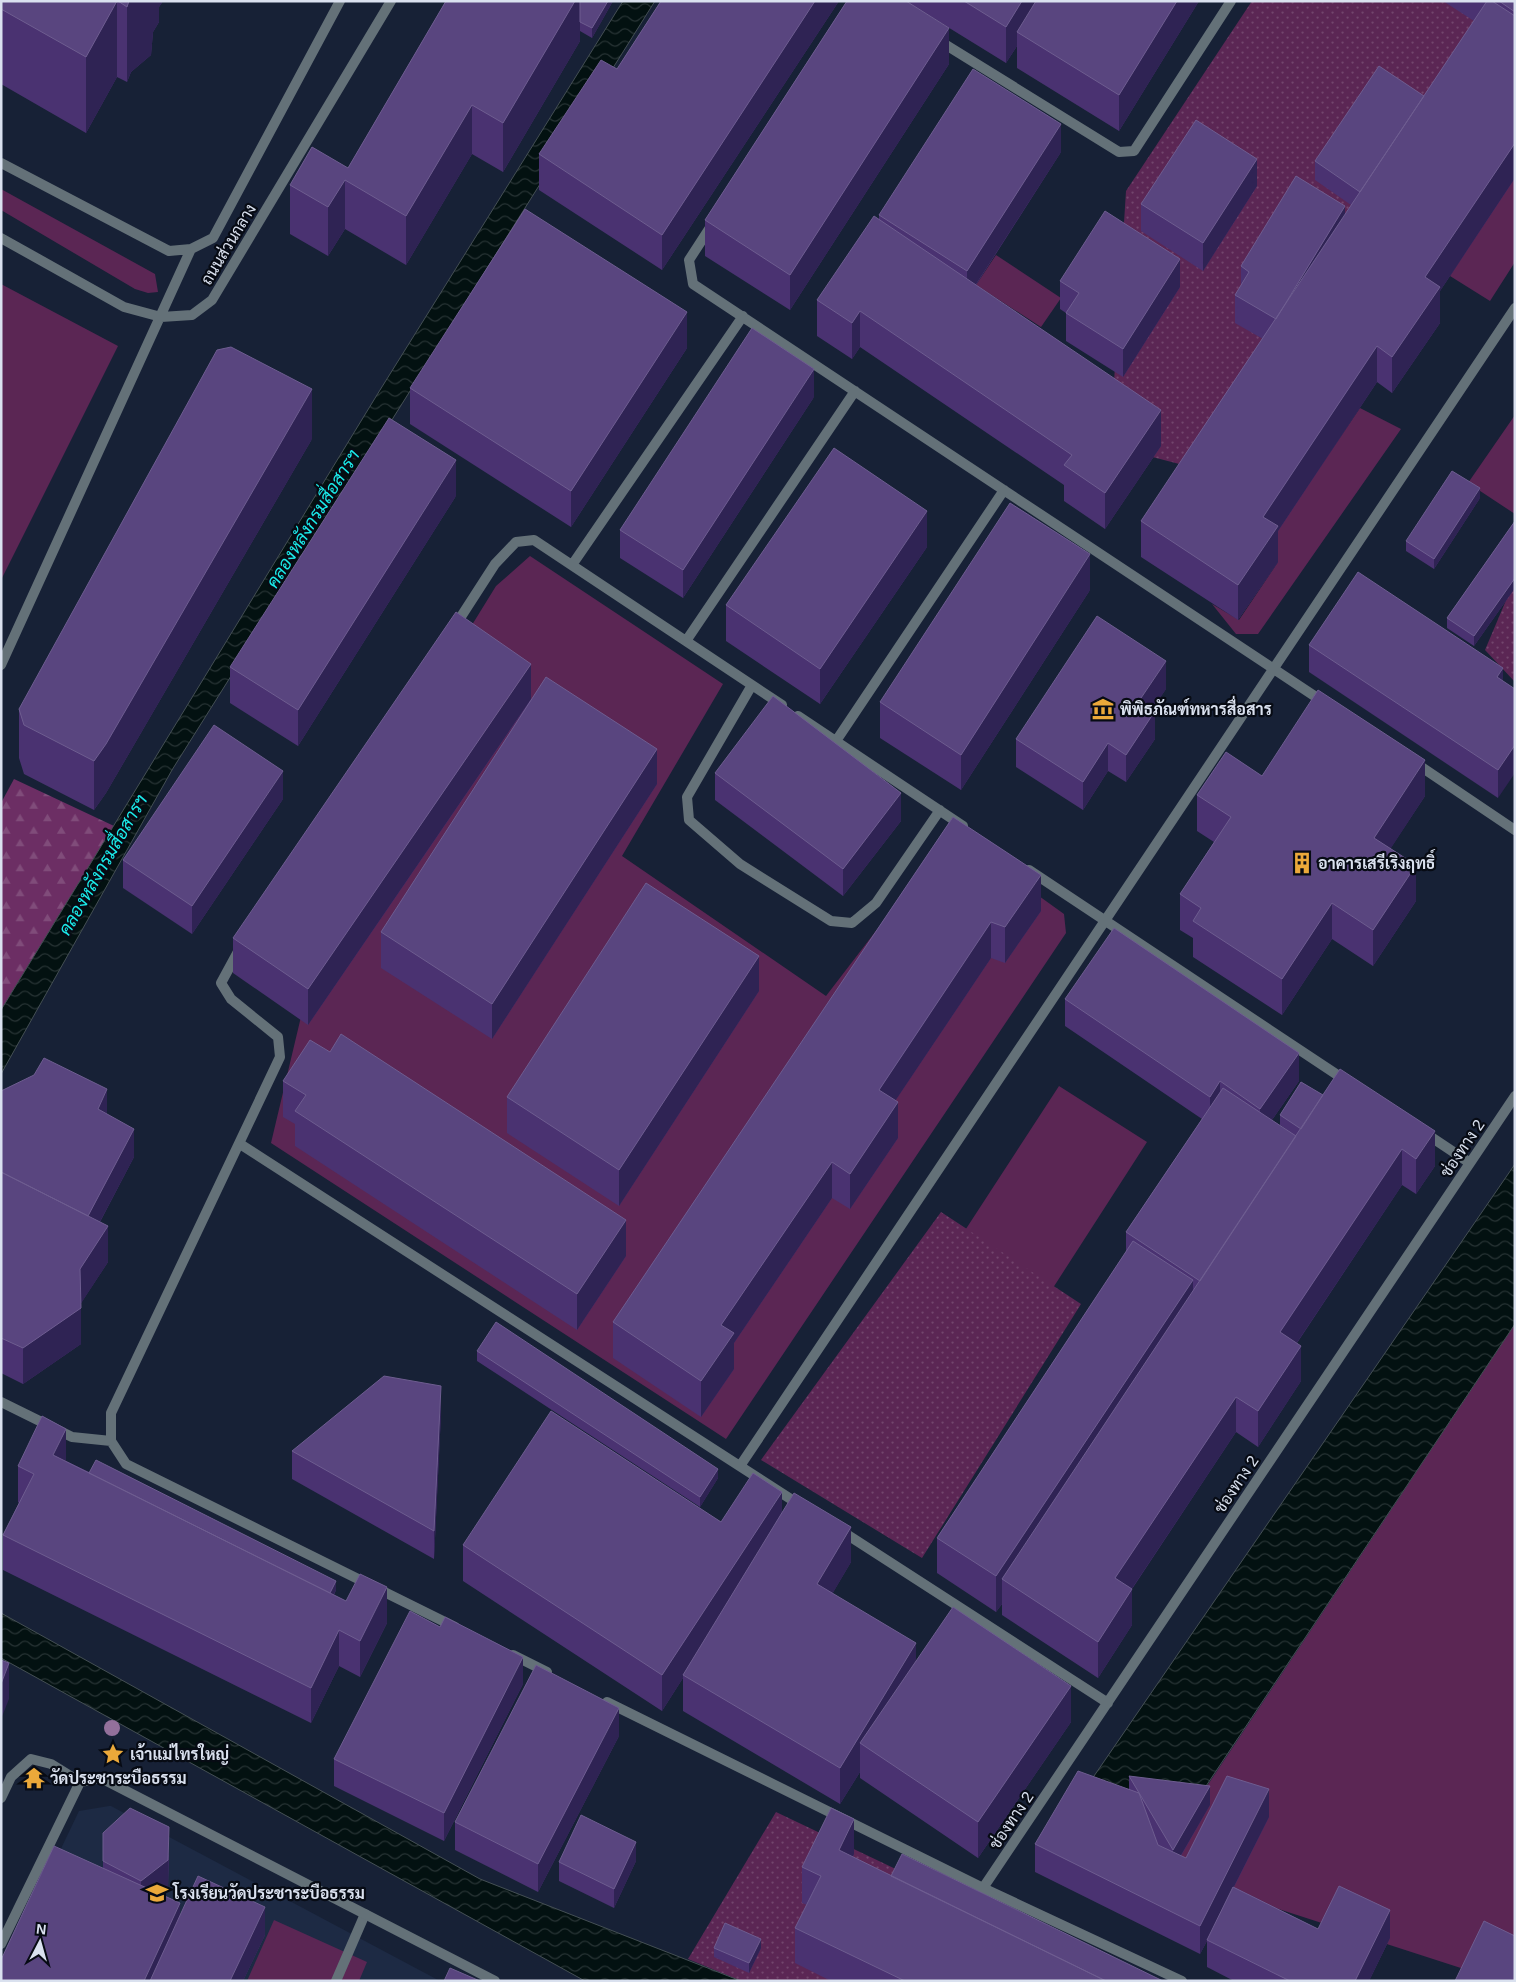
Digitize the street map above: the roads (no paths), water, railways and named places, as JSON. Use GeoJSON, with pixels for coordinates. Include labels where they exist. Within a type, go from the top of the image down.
{"type":"FeatureCollection","features":[{"type":"Feature","properties":{"kind":"street","name":"ถนนส่วนกลาง"},"geometry":{"type":"LineString","coordinates":[[1,163],[169,251],[192,250],[213,238],[340,1]]}},
{"type":"Feature","properties":{"kind":"street","name":"ถนนส่วนกลาง"},"geometry":{"type":"LineString","coordinates":[[1,238],[124,307],[161,317],[192,316],[212,300],[390,1]]}},
{"type":"Feature","properties":{"kind":"street"},"geometry":{"type":"LineString","coordinates":[[932,36],[1118,152],[1134,151],[1231,1]]}},
{"type":"Feature","properties":{"kind":"street"},"geometry":{"type":"LineString","coordinates":[[721,210],[690,260],[694,284],[1332,708]]}},
{"type":"Feature","properties":{"kind":"street"},"geometry":{"type":"LineString","coordinates":[[1,665],[192,250]]}},
{"type":"Feature","properties":{"kind":"street"},"geometry":{"type":"LineString","coordinates":[[740,1466],[1515,308]]}},
{"type":"Feature","properties":{"kind":"street"},"geometry":{"type":"LineString","coordinates":[[572,565],[743,316]]}},
{"type":"Feature","properties":{"kind":"street"},"geometry":{"type":"LineString","coordinates":[[686,641],[855,391]]}},
{"type":"Feature","properties":{"kind":"street"},"geometry":{"type":"LineString","coordinates":[[836,741],[1004,490]]}},
{"type":"Feature","properties":{"kind":"street"},"geometry":{"type":"LineString","coordinates":[[446,639],[495,564],[516,542],[534,540],[973,832]]}},
{"type":"Feature","properties":{"kind":"street"},"geometry":{"type":"LineString","coordinates":[[752,685],[687,797],[689,820],[740,864],[832,920],[852,923],[876,903],[940,810]]}},
{"type":"Feature","properties":{"kind":"street"},"geometry":{"type":"LineString","coordinates":[[1407,758],[1515,830]]}},
{"type":"Feature","properties":{"kind":"street"},"geometry":{"type":"LineString","coordinates":[[1023,865],[1359,1090]]}},
{"type":"Feature","properties":{"kind":"street"},"geometry":{"type":"LineString","coordinates":[[248,936],[221,983],[231,999],[278,1037],[280,1057],[111,1413],[111,1441],[126,1464],[462,1630]]}},
{"type":"Feature","properties":{"kind":"street","name":"ช่องทาง 2"},"geometry":{"type":"LineString","coordinates":[[983,1888],[1515,1096]]}},
{"type":"Feature","properties":{"kind":"street"},"geometry":{"type":"LineString","coordinates":[[1414,1127],[1470,1163]]}},
{"type":"Feature","properties":{"kind":"street"},"geometry":{"type":"LineString","coordinates":[[240,1144],[806,1508]]}},
{"type":"Feature","properties":{"kind":"street"},"geometry":{"type":"LineString","coordinates":[[1,1402],[72,1437],[111,1441]]}},
{"type":"Feature","properties":{"kind":"street"},"geometry":{"type":"LineString","coordinates":[[830,1524],[1108,1702]]}},
{"type":"Feature","properties":{"kind":"street"},"geometry":{"type":"LineString","coordinates":[[506,1652],[559,1678]]}},
{"type":"Feature","properties":{"kind":"street"},"geometry":{"type":"LineString","coordinates":[[594,1696],[983,1888],[1182,1981]]}},
{"type":"Feature","properties":{"kind":"street"},"geometry":{"type":"LineString","coordinates":[[1,1798],[11,1777],[31,1759],[51,1764],[80,1782],[101,1778],[495,1981]]}},
{"type":"Feature","properties":{"kind":"street"},"geometry":{"type":"LineString","coordinates":[[1,1944],[80,1782]]}},
{"type":"Feature","properties":{"kind":"street"},"geometry":{"type":"LineString","coordinates":[[336,1981],[365,1914]]}},
{"type":"Feature","properties":{"kind":"water","name":"คลองหลังกรมสื่อสารฯ"},"geometry":{"type":"Polygon","coordinates":[[[623,1],[655,1],[172,770],[1,1074],[1,1010],[380,390],[623,1]]]}},
{"type":"Feature","properties":{"kind":"water"},"geometry":{"type":"Polygon","coordinates":[[[1515,1164],[1515,1324],[1192,1807],[1083,1792],[1515,1164]]]}},
{"type":"Feature","properties":{"kind":"water"},"geometry":{"type":"Polygon","coordinates":[[[1,1613],[480,1879],[741,1981],[585,1981],[1,1658],[1,1613]]]}},
{"type":"Feature","properties":{"kind":"place","name":"พิพิธภัณฑ์ทหารสื่อสาร"},"geometry":{"type":"Point","coordinates":[1103,709]}},
{"type":"Feature","properties":{"kind":"place","name":"อาคารเสรีเริงฤทธิ์"},"geometry":{"type":"Point","coordinates":[1302,863]}},
{"type":"Feature","properties":{"kind":"place","name":"เจ้าแม่ไทรใหญ่"},"geometry":{"type":"Point","coordinates":[113,1754]}},
{"type":"Feature","properties":{"kind":"place","name":"วัดประชาระบือธรรม"},"geometry":{"type":"Point","coordinates":[34,1778]}},
{"type":"Feature","properties":{"kind":"place","name":"โรงเรียนวัดประชาระบือธรรม"},"geometry":{"type":"Point","coordinates":[157,1893]}}]}
